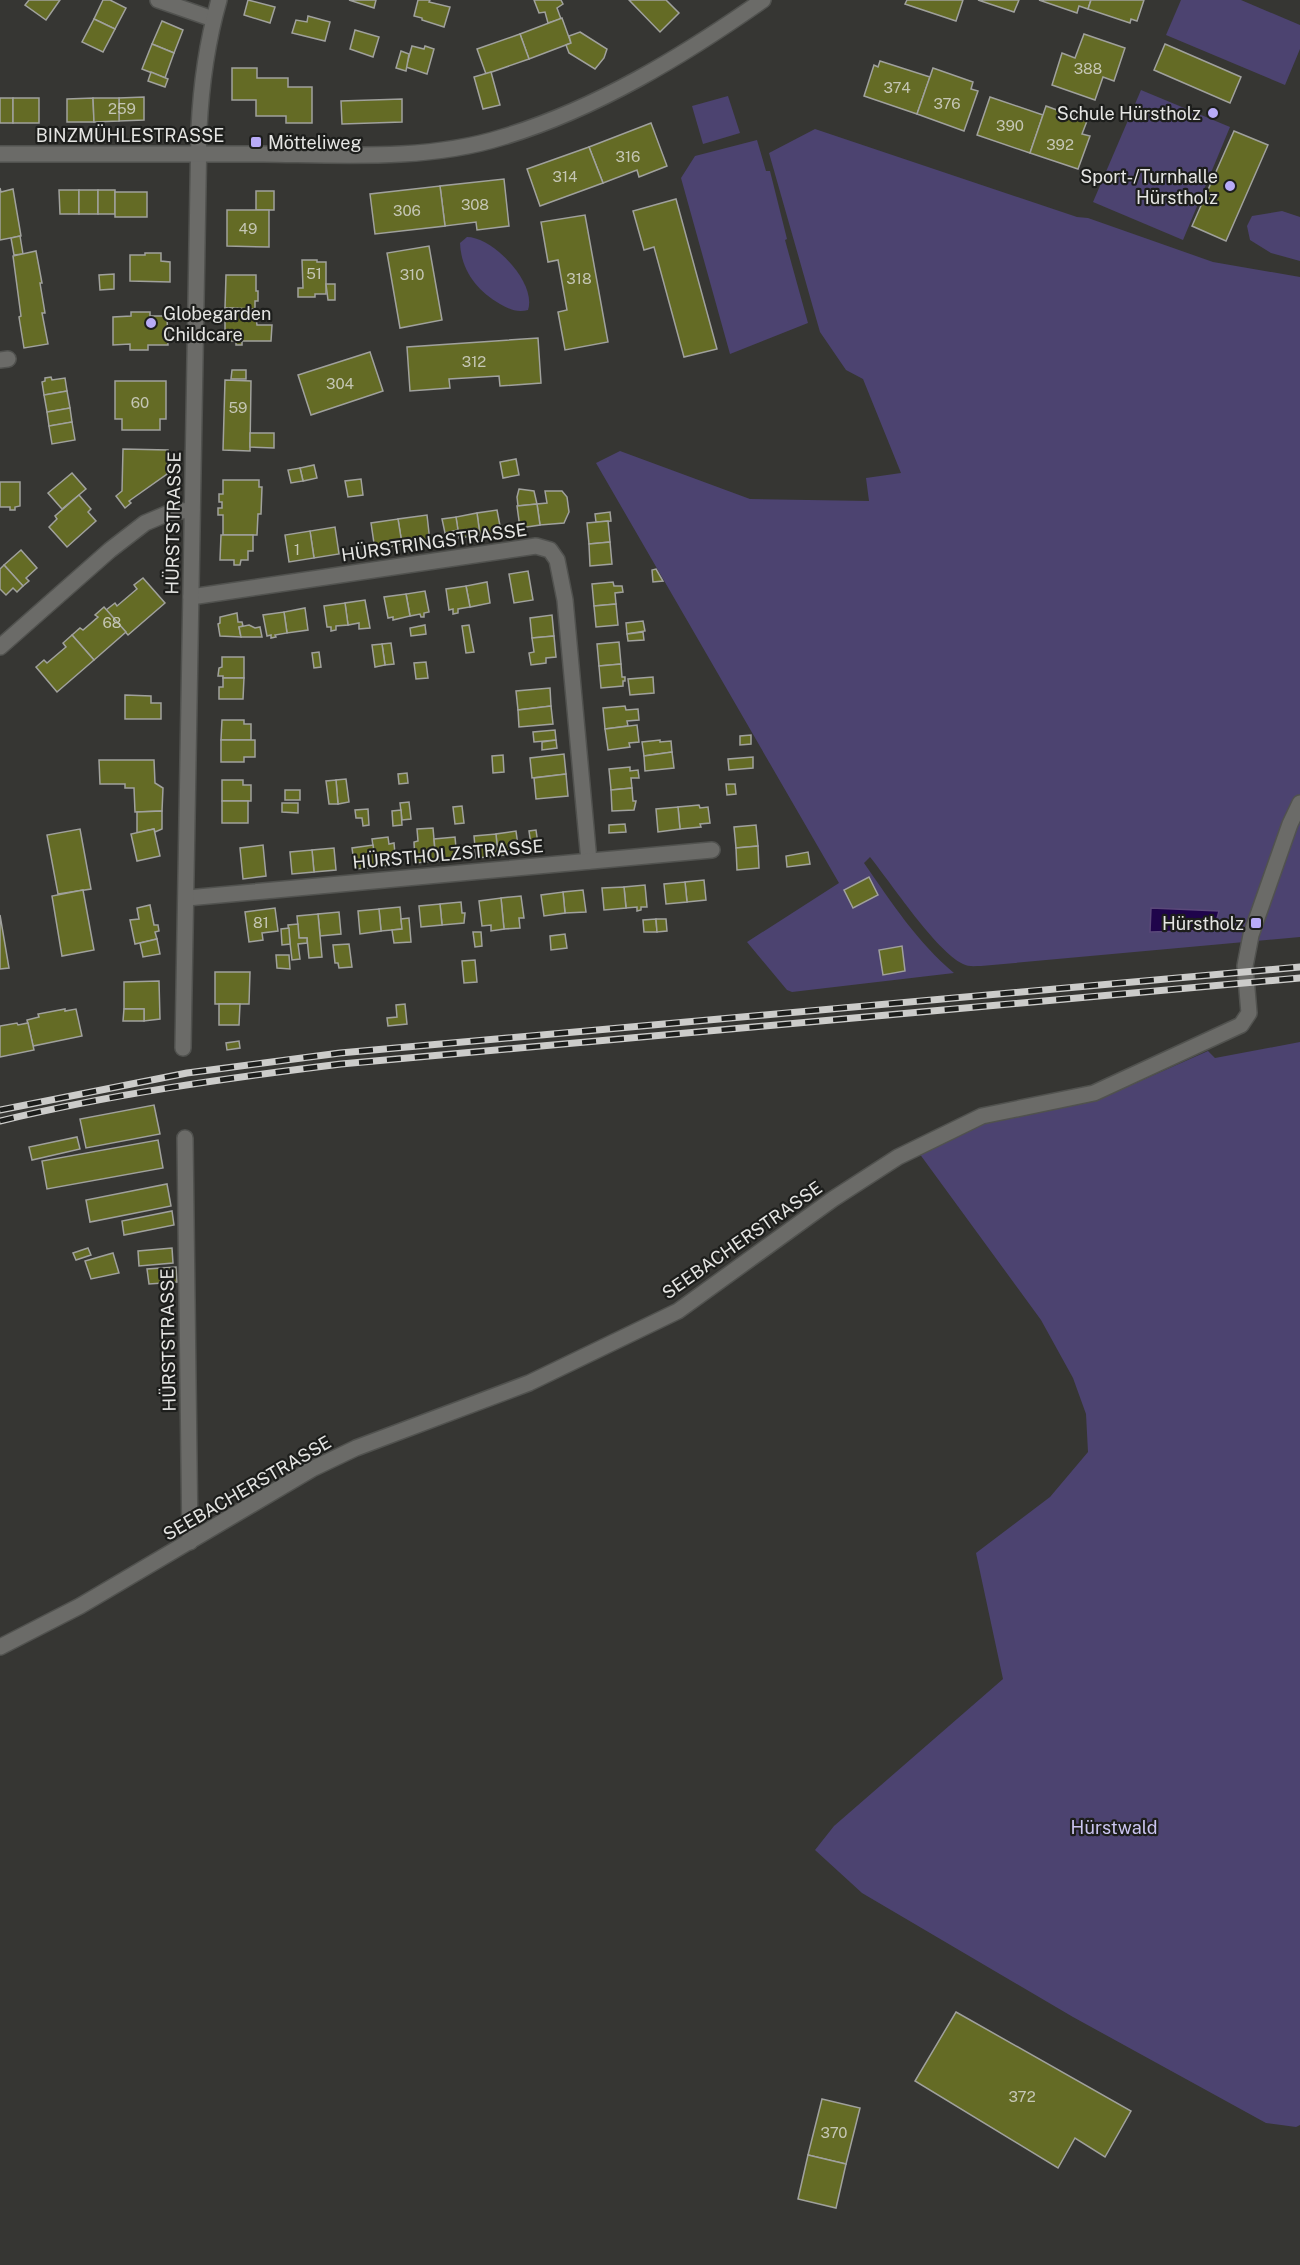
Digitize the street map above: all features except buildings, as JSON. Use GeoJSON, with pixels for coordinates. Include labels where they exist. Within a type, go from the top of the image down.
{"type":"FeatureCollection","features":[{"type":"Feature","properties":{"kind":"street"},"geometry":{"type":"LineString","coordinates":[[158,0],[213,19]]}},
{"type":"Feature","properties":{"kind":"street","name":"HÜRSTSTRASSE"},"geometry":{"type":"LineString","coordinates":[[183,1048],[200,110],[213,19],[219,0]]}},
{"type":"Feature","properties":{"kind":"street","name":"BINZMÜHLESTRASSE"},"geometry":{"type":"LineString","coordinates":[[0,154],[345,155],[440,150],[504,137],[572,111],[617,90],[720,29],[763,0]]}},
{"type":"Feature","properties":{"kind":"street"},"geometry":{"type":"LineString","coordinates":[[0,647],[110,550],[145,523],[171,513],[192,510]]}},
{"type":"Feature","properties":{"kind":"street","name":"HÜRSTRINGSTRASSE"},"geometry":{"type":"LineString","coordinates":[[190,597],[536,546],[550,550],[557,560],[565,600],[589,861]]}},
{"type":"Feature","properties":{"kind":"street","name":"SEEBACHERSTRASSE"},"geometry":{"type":"LineString","coordinates":[[0,1647],[80,1605],[312,1469],[347,1452],[530,1383],[678,1311],[832,1199],[898,1157],[982,1116],[1094,1093],[1241,1025],[1249,1013],[1245,966],[1251,935],[1290,824],[1300,803]]}},
{"type":"Feature","properties":{"kind":"street","name":"HÜRSTHOLZSTRASSE"},"geometry":{"type":"LineString","coordinates":[[187,898],[712,850]]}},
{"type":"Feature","properties":{"kind":"street","name":"HÜRSTSTRASSE"},"geometry":{"type":"LineString","coordinates":[[186,1137],[190,1542]]}},
{"type":"Feature","properties":{"kind":"green space"},"geometry":{"type":"Polygon","coordinates":[[[1181,0],[1241,0],[1300,25],[1300,49],[1285,85],[1166,35],[1181,0]]]}},
{"type":"Feature","properties":{"kind":"green space"},"geometry":{"type":"Polygon","coordinates":[[[1141,90],[1230,127],[1183,240],[1093,202],[1141,90]]]}},
{"type":"Feature","properties":{"kind":"green space"},"geometry":{"type":"Polygon","coordinates":[[[728,96],[740,133],[703,144],[692,106],[728,96]]]}},
{"type":"Feature","properties":{"kind":"green space"},"geometry":{"type":"Polygon","coordinates":[[[815,129],[1077,217],[1088,218],[1213,262],[1300,277],[1300,937],[967,966],[952,957],[927,931],[870,857],[864,863],[895,907],[928,948],[954,973],[792,992],[787,990],[747,942],[839,883],[596,463],[620,451],[750,499],[869,501],[866,478],[901,473],[863,379],[846,370],[820,332],[769,153],[815,129]]]}},
{"type":"Feature","properties":{"kind":"green space"},"geometry":{"type":"Polygon","coordinates":[[[757,140],[766,171],[770,171],[787,239],[785,240],[808,323],[730,354],[681,178],[695,156],[757,140]]]}},
{"type":"Feature","properties":{"kind":"green space"},"geometry":{"type":"Polygon","coordinates":[[[1282,211],[1300,217],[1300,261],[1271,253],[1250,240],[1247,226],[1252,216],[1282,211]]]}},
{"type":"Feature","properties":{"kind":"green space"},"geometry":{"type":"Polygon","coordinates":[[[467,237],[489,245],[511,263],[526,287],[529,299],[528,310],[517,311],[492,299],[472,279],[461,253],[460,243],[467,237]]]}},
{"type":"Feature","properties":{"kind":"green space","name":"Hürstwald"},"geometry":{"type":"Polygon","coordinates":[[[1300,1042],[1300,2125],[1296,2127],[1266,2123],[1073,2017],[862,1893],[815,1850],[834,1826],[1003,1679],[976,1553],[1050,1497],[1088,1452],[1086,1414],[1073,1378],[1041,1320],[919,1153],[987,1121],[1032,1114],[1102,1098],[1208,1051],[1215,1058],[1300,1042]]]}},
{"type":"Feature","properties":{"kind":"shaded area"},"geometry":{"type":"Polygon","coordinates":[[[1151,908],[1219,911],[1214,930],[1150,932],[1151,908]]]}},
{"type":"Feature","properties":{"kind":"railway"},"geometry":{"type":"LineString","coordinates":[[0,1110],[187,1073],[340,1053],[1300,967]]}},
{"type":"Feature","properties":{"kind":"railway"},"geometry":{"type":"LineString","coordinates":[[0,1121],[42,1111],[170,1088],[341,1064],[1300,978]]}},
{"type":"Feature","properties":{"kind":"place","name":"Schule Hürstholz"},"geometry":{"type":"Point","coordinates":[1213,113]}},
{"type":"Feature","properties":{"kind":"place","name":"Mötteliweg"},"geometry":{"type":"Point","coordinates":[256,142]}},
{"type":"Feature","properties":{"kind":"place","name":"Sport-/Turnhalle Hürstholz"},"geometry":{"type":"Point","coordinates":[1230,186]}},
{"type":"Feature","properties":{"kind":"place","name":"Globegarden Childcare"},"geometry":{"type":"Point","coordinates":[151,323]}},
{"type":"Feature","properties":{"kind":"place","name":"Hürstholz"},"geometry":{"type":"Point","coordinates":[1256,923]}}]}
